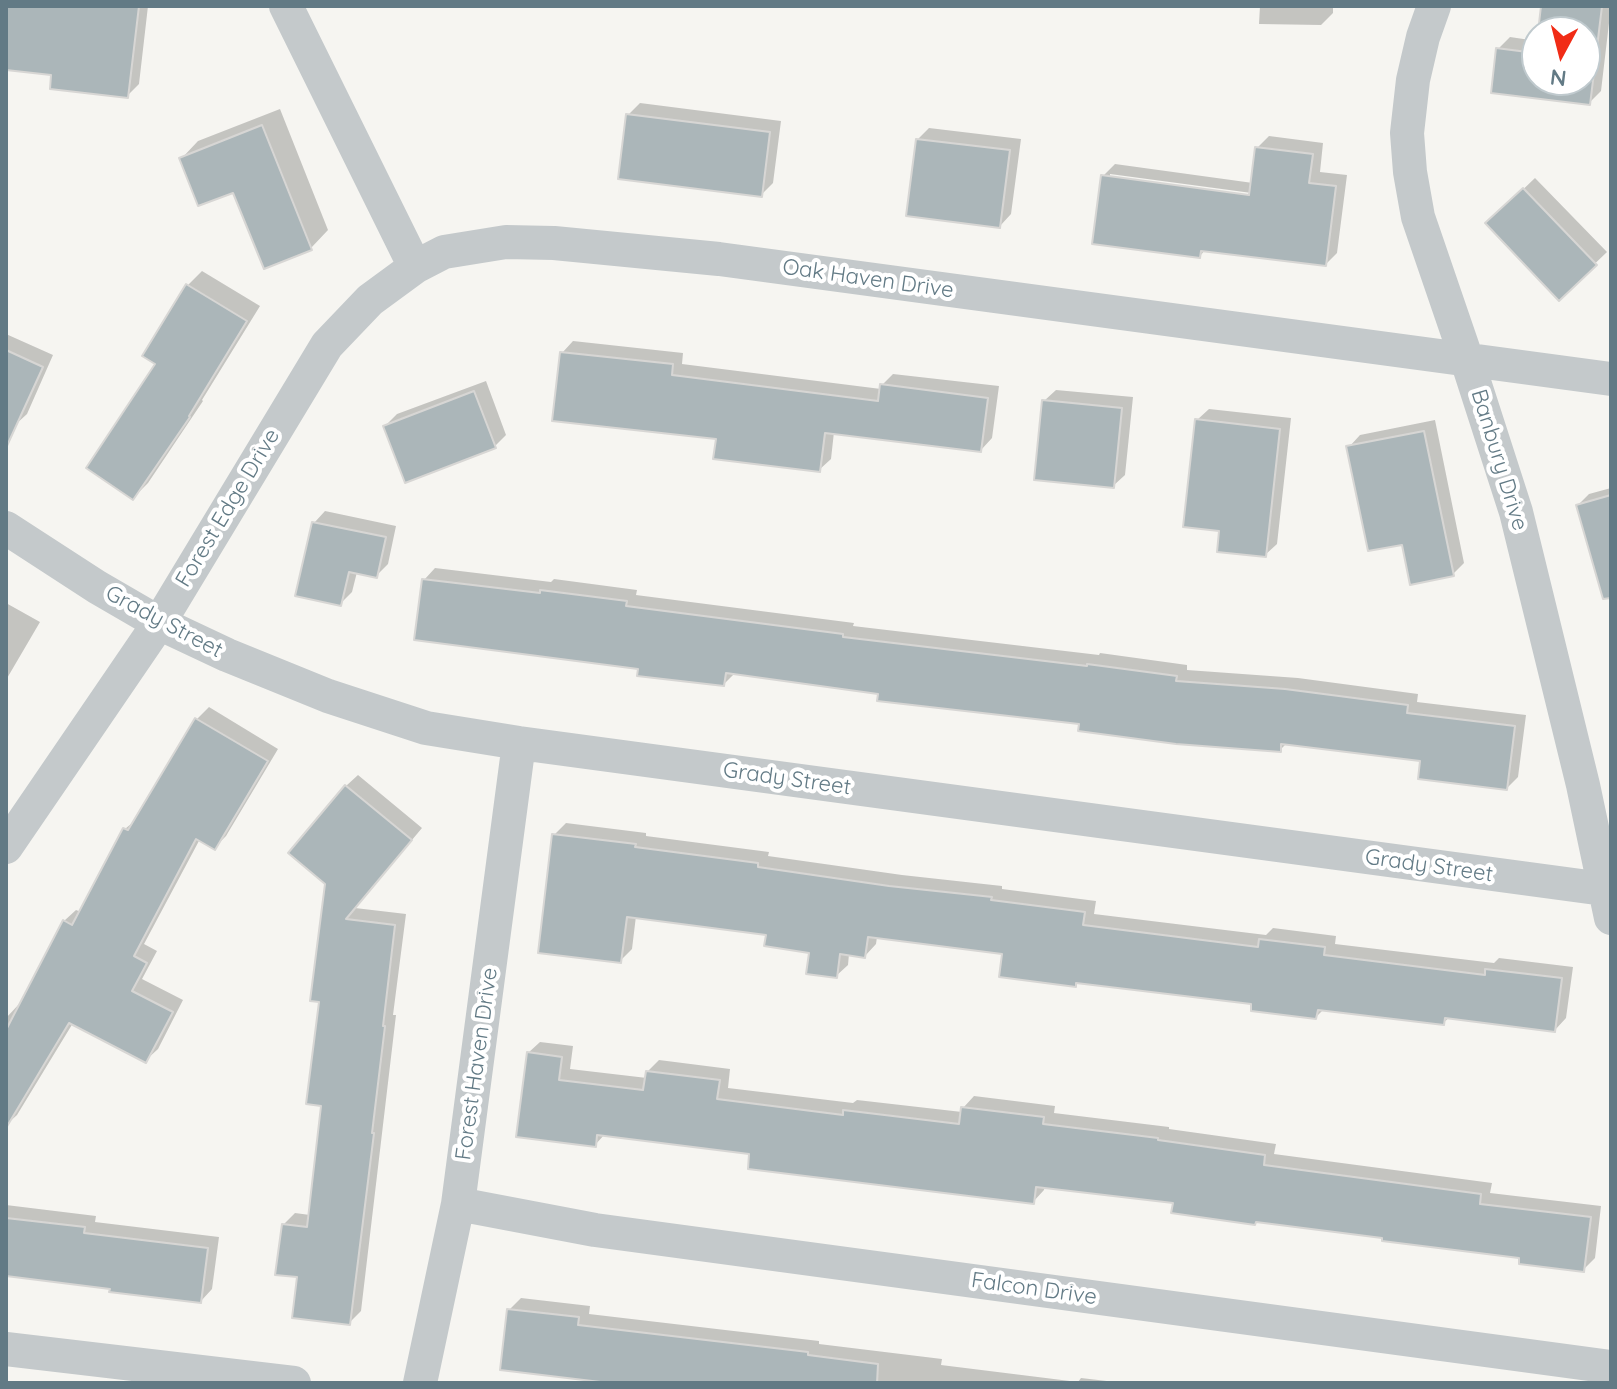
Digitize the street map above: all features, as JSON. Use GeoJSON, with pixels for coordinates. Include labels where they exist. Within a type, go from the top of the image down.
{"type":"FeatureCollection","features":[{"type":"Feature","properties":{"kind":"street"},"geometry":{"type":"LineString","coordinates":[[286,6],[415,267]]}},
{"type":"Feature","properties":{"kind":"street","name":"Banbury Drive"},"geometry":{"type":"LineString","coordinates":[[1434,6],[1413,80],[1407,133],[1418,217],[1516,512],[1609,899]]}},
{"type":"Feature","properties":{"kind":"street","name":"Oak Haven Drive"},"geometry":{"type":"LineString","coordinates":[[415,267],[444,252],[506,242],[554,243],[719,259],[1611,379]]}},
{"type":"Feature","properties":{"kind":"street","name":"Forest Edge Drive"},"geometry":{"type":"LineString","coordinates":[[6,847],[159,623],[327,345],[370,300],[415,267]]}},
{"type":"Feature","properties":{"kind":"street","name":"Grady Street"},"geometry":{"type":"LineString","coordinates":[[6,528],[159,623],[227,655],[328,696],[426,728],[1609,899]]}},
{"type":"Feature","properties":{"kind":"street","name":"Forest Haven Drive"},"geometry":{"type":"LineString","coordinates":[[420,1383],[458,1204],[519,743]]}},
{"type":"Feature","properties":{"kind":"street","name":"Falcon Drive"},"geometry":{"type":"LineString","coordinates":[[458,1204],[595,1230],[1611,1367]]}},
{"type":"Feature","properties":{"kind":"street"},"geometry":{"type":"LineString","coordinates":[[6,1349],[294,1383]]}},
{"type":"Feature","properties":{"kind":"building"},"geometry":{"type":"Polygon","coordinates":[[[6,6],[139,6],[128,98],[50,89],[51,75],[6,70],[6,6]]]}},
{"type":"Feature","properties":{"kind":"building"},"geometry":{"type":"Polygon","coordinates":[[[1541,6],[1602,6],[1601,16],[1540,16],[1541,6]]]}},
{"type":"Feature","properties":{"kind":"building"},"geometry":{"type":"Polygon","coordinates":[[[1496,48],[1521,51],[1521,96],[1591,96],[1590,105],[1491,93],[1496,48]]]}},
{"type":"Feature","properties":{"kind":"building"},"geometry":{"type":"Polygon","coordinates":[[[626,114],[770,132],[762,197],[618,179],[626,114]]]}},
{"type":"Feature","properties":{"kind":"building"},"geometry":{"type":"Polygon","coordinates":[[[262,125],[312,250],[264,269],[233,193],[198,206],[179,158],[262,125]]]}},
{"type":"Feature","properties":{"kind":"building"},"geometry":{"type":"Polygon","coordinates":[[[916,139],[1010,150],[1000,228],[906,216],[916,139]]]}},
{"type":"Feature","properties":{"kind":"building"},"geometry":{"type":"Polygon","coordinates":[[[1255,147],[1313,154],[1309,183],[1336,186],[1326,266],[1201,251],[1200,258],[1092,244],[1101,175],[1249,195],[1255,147]]]}},
{"type":"Feature","properties":{"kind":"building"},"geometry":{"type":"Polygon","coordinates":[[[1523,188],[1597,265],[1559,301],[1485,223],[1523,188]]]}},
{"type":"Feature","properties":{"kind":"building"},"geometry":{"type":"Polygon","coordinates":[[[186,284],[247,321],[190,417],[133,500],[86,468],[155,364],[142,356],[186,284]]]}},
{"type":"Feature","properties":{"kind":"building"},"geometry":{"type":"Polygon","coordinates":[[[6,350],[43,367],[6,448],[6,350]]]}},
{"type":"Feature","properties":{"kind":"building"},"geometry":{"type":"Polygon","coordinates":[[[560,352],[673,364],[672,375],[878,401],[880,384],[988,398],[981,452],[825,433],[820,472],[713,459],[716,439],[552,421],[560,352]]]}},
{"type":"Feature","properties":{"kind":"building"},"geometry":{"type":"Polygon","coordinates":[[[474,391],[496,448],[405,483],[383,426],[474,391]]]}},
{"type":"Feature","properties":{"kind":"building"},"geometry":{"type":"Polygon","coordinates":[[[1042,400],[1122,408],[1114,488],[1034,480],[1042,400]]]}},
{"type":"Feature","properties":{"kind":"building"},"geometry":{"type":"Polygon","coordinates":[[[1195,419],[1280,429],[1266,557],[1217,552],[1219,531],[1183,527],[1195,419]]]}},
{"type":"Feature","properties":{"kind":"building"},"geometry":{"type":"Polygon","coordinates":[[[1424,431],[1454,576],[1410,585],[1402,545],[1368,551],[1346,446],[1424,431]]]}},
{"type":"Feature","properties":{"kind":"building"},"geometry":{"type":"Polygon","coordinates":[[[1611,495],[1611,598],[1603,599],[1576,505],[1611,495]]]}},
{"type":"Feature","properties":{"kind":"building"},"geometry":{"type":"Polygon","coordinates":[[[312,522],[386,537],[377,578],[349,572],[341,606],[295,596],[312,522]]]}},
{"type":"Feature","properties":{"kind":"building"},"geometry":{"type":"Polygon","coordinates":[[[422,579],[627,601],[626,606],[843,634],[843,637],[1177,676],[1176,681],[1285,689],[1408,705],[1407,713],[1515,726],[1507,790],[1418,779],[1420,761],[1281,744],[1281,752],[1176,744],[1078,731],[1079,724],[877,701],[878,694],[726,673],[724,686],[637,676],[638,669],[414,640],[422,579]]]}},
{"type":"Feature","properties":{"kind":"building"},"geometry":{"type":"Polygon","coordinates":[[[195,718],[268,761],[215,850],[196,839],[134,956],[147,963],[132,991],[173,1012],[146,1063],[69,1023],[6,1128],[6,1030],[63,920],[72,925],[123,828],[128,830],[195,718]]]}},
{"type":"Feature","properties":{"kind":"building"},"geometry":{"type":"Polygon","coordinates":[[[345,785],[412,840],[346,919],[395,925],[350,1325],[292,1318],[297,1277],[275,1275],[282,1224],[307,1227],[321,1106],[306,1104],[319,1002],[310,1001],[325,884],[288,853],[345,785]]]}},
{"type":"Feature","properties":{"kind":"building"},"geometry":{"type":"Polygon","coordinates":[[[552,834],[758,863],[758,867],[1085,912],[1083,925],[1258,947],[1259,939],[1325,947],[1324,955],[1485,975],[1485,969],[1562,978],[1555,1032],[1445,1018],[1444,1025],[1318,1010],[1316,1019],[1251,1011],[1251,1004],[999,977],[1002,954],[868,937],[865,958],[840,954],[837,978],[806,974],[809,953],[764,946],[766,935],[627,917],[621,963],[538,953],[552,834]]]}},
{"type":"Feature","properties":{"kind":"building"},"geometry":{"type":"Polygon","coordinates":[[[527,1052],[562,1057],[559,1080],[643,1090],[646,1071],[720,1080],[717,1099],[843,1115],[843,1110],[959,1124],[961,1107],[1044,1117],[1043,1124],[1265,1155],[1264,1165],[1481,1194],[1480,1204],[1591,1217],[1584,1272],[1519,1264],[1519,1258],[1382,1241],[1382,1238],[1171,1213],[1173,1203],[1036,1187],[1034,1204],[748,1169],[749,1154],[597,1135],[596,1147],[516,1137],[527,1052]]]}},
{"type":"Feature","properties":{"kind":"building"},"geometry":{"type":"Polygon","coordinates":[[[6,1218],[85,1227],[84,1233],[208,1248],[201,1303],[6,1276],[6,1218]]]}},
{"type":"Feature","properties":{"kind":"building"},"geometry":{"type":"Polygon","coordinates":[[[507,1309],[579,1317],[578,1325],[808,1352],[808,1355],[878,1364],[877,1383],[609,1383],[500,1370],[507,1309]]]}}]}
